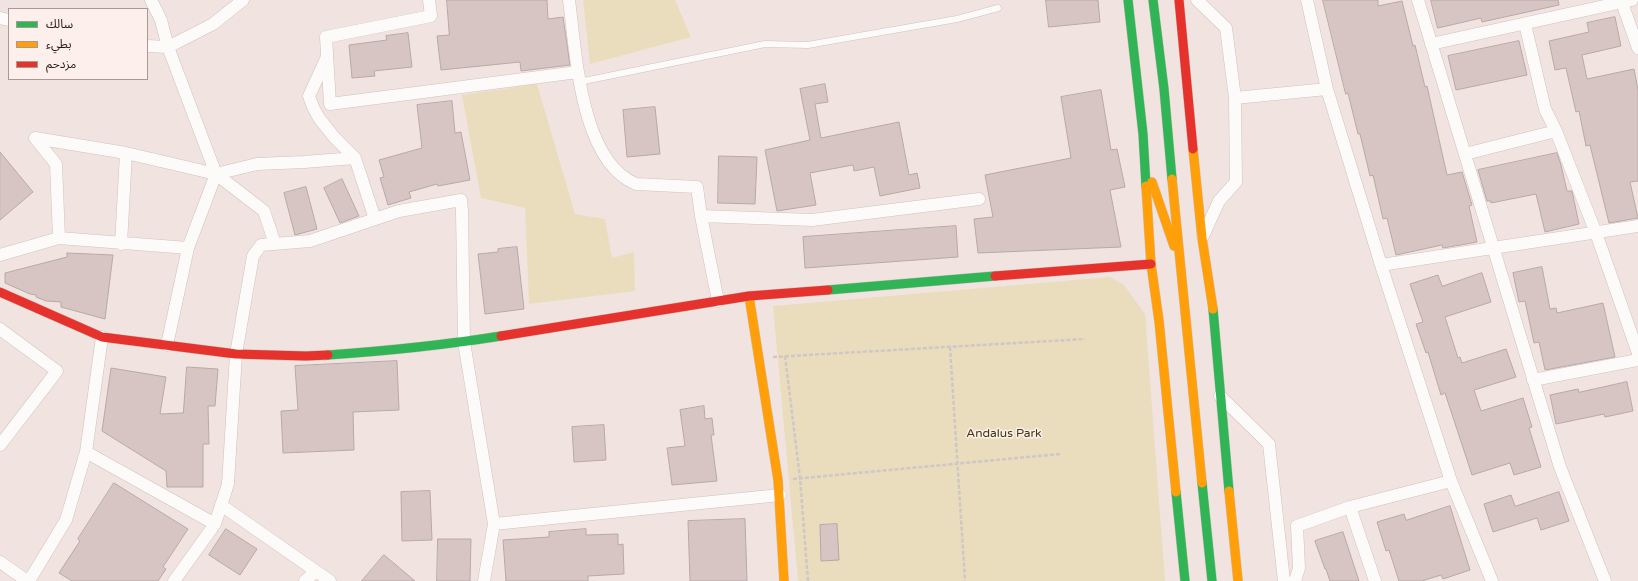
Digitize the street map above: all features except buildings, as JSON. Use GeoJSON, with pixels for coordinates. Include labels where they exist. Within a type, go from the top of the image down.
{"type":"FeatureCollection","features":[{"type":"Feature","properties":{"kind":"street"},"geometry":{"type":"LineString","coordinates":[[151,0],[161,20],[168,46],[216,174],[188,248],[167,345]]}},
{"type":"Feature","properties":{"kind":"street"},"geometry":{"type":"LineString","coordinates":[[148,46],[168,46],[213,24],[243,0]]}},
{"type":"Feature","properties":{"kind":"street"},"geometry":{"type":"LineString","coordinates":[[429,0],[431,16],[326,37],[330,104],[579,77]]}},
{"type":"Feature","properties":{"kind":"street"},"geometry":{"type":"LineString","coordinates":[[569,0],[581,95],[598,145],[618,173],[628,181],[636,184],[698,187],[701,216],[718,301]]}},
{"type":"Feature","properties":{"kind":"street"},"geometry":{"type":"LineString","coordinates":[[1128,0],[1143,134],[1151,264],[1159,321],[1185,581]]}},
{"type":"Feature","properties":{"kind":"street"},"geometry":{"type":"LineString","coordinates":[[1153,0],[1164,90],[1179,259],[1212,581]]}},
{"type":"Feature","properties":{"kind":"street"},"geometry":{"type":"LineString","coordinates":[[1179,0],[1202,238],[1213,305],[1220,396],[1238,581]]}},
{"type":"Feature","properties":{"kind":"street"},"geometry":{"type":"LineString","coordinates":[[1197,0],[1226,28],[1235,98],[1236,182],[1219,201],[1202,238]]}},
{"type":"Feature","properties":{"kind":"street"},"geometry":{"type":"LineString","coordinates":[[1307,0],[1327,89],[1381,265],[1451,480],[1492,581]]}},
{"type":"Feature","properties":{"kind":"street"},"geometry":{"type":"LineString","coordinates":[[1418,0],[1560,466],[1605,581]]}},
{"type":"Feature","properties":{"kind":"street"},"geometry":{"type":"LineString","coordinates":[[1431,44],[1625,1],[1638,48]]}},
{"type":"Feature","properties":{"kind":"street"},"geometry":{"type":"LineString","coordinates":[[1525,24],[1546,109],[1596,232],[1638,353]]}},
{"type":"Feature","properties":{"kind":"street"},"geometry":{"type":"LineString","coordinates":[[327,56],[310,96],[313,107],[319,118],[334,137],[355,158],[375,219]]}},
{"type":"Feature","properties":{"kind":"street"},"geometry":{"type":"LineString","coordinates":[[1235,98],[1327,89]]}},
{"type":"Feature","properties":{"kind":"street"},"geometry":{"type":"LineString","coordinates":[[1464,154],[1556,132]]}},
{"type":"Feature","properties":{"kind":"street"},"geometry":{"type":"LineString","coordinates":[[59,238],[56,164],[35,138],[126,153],[216,174],[264,211],[275,244]]}},
{"type":"Feature","properties":{"kind":"street"},"geometry":{"type":"LineString","coordinates":[[121,244],[126,153]]}},
{"type":"Feature","properties":{"kind":"street"},"geometry":{"type":"LineString","coordinates":[[216,174],[257,164],[355,158]]}},
{"type":"Feature","properties":{"kind":"street"},"geometry":{"type":"LineString","coordinates":[[1145,163],[1179,259]]}},
{"type":"Feature","properties":{"kind":"street"},"geometry":{"type":"LineString","coordinates":[[701,216],[812,220],[980,198]]}},
{"type":"Feature","properties":{"kind":"street"},"geometry":{"type":"LineString","coordinates":[[174,581],[215,524],[228,484],[236,354],[253,256],[261,245],[310,241],[400,211],[461,200],[463,218],[464,342],[494,524],[484,581]]}},
{"type":"Feature","properties":{"kind":"street"},"geometry":{"type":"LineString","coordinates":[[1381,265],[1638,226]]}},
{"type":"Feature","properties":{"kind":"street"},"geometry":{"type":"LineString","coordinates":[[0,255],[59,238],[188,248]]}},
{"type":"Feature","properties":{"kind":"street"},"geometry":{"type":"LineString","coordinates":[[0,292],[102,337],[236,354],[306,356],[386,351],[464,342],[749,296],[1151,264]]}},
{"type":"Feature","properties":{"kind":"street"},"geometry":{"type":"LineString","coordinates":[[749,296],[780,494],[784,581]]}},
{"type":"Feature","properties":{"kind":"street"},"geometry":{"type":"LineString","coordinates":[[0,329],[57,371],[0,445]]}},
{"type":"Feature","properties":{"kind":"street"},"geometry":{"type":"LineString","coordinates":[[0,562],[23,580],[66,520],[86,452],[102,337]]}},
{"type":"Feature","properties":{"kind":"street"},"geometry":{"type":"LineString","coordinates":[[1533,380],[1638,360]]}},
{"type":"Feature","properties":{"kind":"street"},"geometry":{"type":"LineString","coordinates":[[1220,396],[1269,444],[1284,581]]}},
{"type":"Feature","properties":{"kind":"street"},"geometry":{"type":"LineString","coordinates":[[86,452],[215,524]]}},
{"type":"Feature","properties":{"kind":"street"},"geometry":{"type":"LineString","coordinates":[[1295,581],[1299,568],[1297,526],[1350,507],[1451,480]]}},
{"type":"Feature","properties":{"kind":"street"},"geometry":{"type":"LineString","coordinates":[[494,524],[780,494]]}},
{"type":"Feature","properties":{"kind":"street"},"geometry":{"type":"LineString","coordinates":[[222,505],[330,581]]}},
{"type":"Feature","properties":{"kind":"street"},"geometry":{"type":"LineString","coordinates":[[1350,507],[1375,581]]}},
{"type":"Feature","properties":{"kind":"street"},"geometry":{"type":"LineString","coordinates":[[305,581],[316,571]]}},
{"type":"Feature","properties":{"kind":"lane"},"geometry":{"type":"LineString","coordinates":[[579,77],[765,44],[808,45],[830,42],[957,19],[998,8]]}},
{"type":"Feature","properties":{"kind":"path"},"geometry":{"type":"LineString","coordinates":[[759,358],[1085,339]]}},
{"type":"Feature","properties":{"kind":"path"},"geometry":{"type":"LineString","coordinates":[[950,347],[965,581]]}},
{"type":"Feature","properties":{"kind":"path"},"geometry":{"type":"LineString","coordinates":[[785,356],[800,478],[808,581]]}},
{"type":"Feature","properties":{"kind":"path"},"geometry":{"type":"LineString","coordinates":[[778,480],[1060,454]]}},
{"type":"Feature","properties":{"kind":"green space"},"geometry":{"type":"Polygon","coordinates":[[[583,0],[675,0],[691,37],[590,64],[583,0]]]}},
{"type":"Feature","properties":{"kind":"green space"},"geometry":{"type":"Polygon","coordinates":[[[537,84],[575,214],[605,219],[612,258],[634,252],[635,291],[529,304],[525,208],[481,198],[462,95],[537,84]]]}},
{"type":"Feature","properties":{"kind":"green space","name":"Andalus Park"},"geometry":{"type":"Polygon","coordinates":[[[1110,277],[1124,285],[1145,314],[1165,581],[798,581],[773,306],[1110,277]]]}},
{"type":"Feature","properties":{"kind":"traffic: fast"},"geometry":{"type":"LineString","coordinates":[[1128,0],[1143,134],[1146,186]]}},
{"type":"Feature","properties":{"kind":"traffic: fast"},"geometry":{"type":"LineString","coordinates":[[1153,0],[1164,89],[1172,179]]}},
{"type":"Feature","properties":{"kind":"traffic: fast"},"geometry":{"type":"LineString","coordinates":[[828,290],[995,276]]}},
{"type":"Feature","properties":{"kind":"traffic: fast"},"geometry":{"type":"LineString","coordinates":[[1213,309],[1229,491]]}},
{"type":"Feature","properties":{"kind":"traffic: fast"},"geometry":{"type":"LineString","coordinates":[[328,355],[371,352],[501,336]]}},
{"type":"Feature","properties":{"kind":"traffic: fast"},"geometry":{"type":"LineString","coordinates":[[1202,483],[1212,581]]}},
{"type":"Feature","properties":{"kind":"traffic: fast"},"geometry":{"type":"LineString","coordinates":[[1176,492],[1185,581]]}},
{"type":"Feature","properties":{"kind":"traffic: slow"},"geometry":{"type":"LineString","coordinates":[[1193,149],[1202,238],[1213,309]]}},
{"type":"Feature","properties":{"kind":"traffic: slow"},"geometry":{"type":"LineString","coordinates":[[1172,179],[1202,483]]}},
{"type":"Feature","properties":{"kind":"traffic: slow"},"geometry":{"type":"LineString","coordinates":[[1152,182],[1174,246]]}},
{"type":"Feature","properties":{"kind":"traffic: slow"},"geometry":{"type":"LineString","coordinates":[[1146,186],[1151,264],[1159,321],[1176,492]]}},
{"type":"Feature","properties":{"kind":"traffic: slow"},"geometry":{"type":"LineString","coordinates":[[749,296],[778,480],[784,581]]}},
{"type":"Feature","properties":{"kind":"traffic: slow"},"geometry":{"type":"LineString","coordinates":[[1229,491],[1238,581]]}},
{"type":"Feature","properties":{"kind":"traffic: jam"},"geometry":{"type":"LineString","coordinates":[[1179,0],[1193,149]]}},
{"type":"Feature","properties":{"kind":"traffic: jam"},"geometry":{"type":"LineString","coordinates":[[995,276],[1151,264]]}},
{"type":"Feature","properties":{"kind":"traffic: jam"},"geometry":{"type":"LineString","coordinates":[[501,336],[749,296],[828,290]]}},
{"type":"Feature","properties":{"kind":"traffic: jam"},"geometry":{"type":"LineString","coordinates":[[0,292],[102,337],[236,354],[306,356],[328,355]]}}]}
